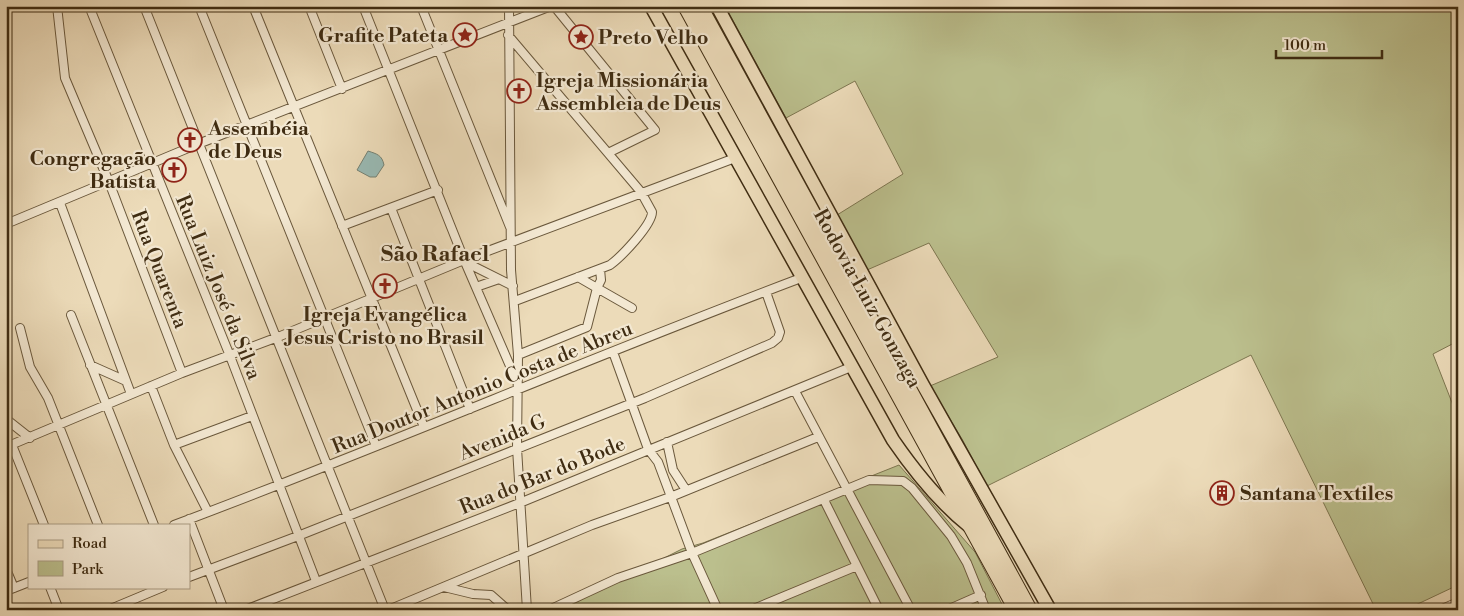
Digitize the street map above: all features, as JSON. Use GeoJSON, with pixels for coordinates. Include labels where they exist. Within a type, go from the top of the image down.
{"type":"FeatureCollection","features":[{"type":"Feature","properties":{"kind":"highway","name":"Rodovia Luiz Gonzaga"},"geometry":{"type":"LineString","coordinates":[[685,6],[1016,610]]}},
{"type":"Feature","properties":{"kind":"highway","name":"Rodovia Luiz Gonzaga"},"geometry":{"type":"LineString","coordinates":[[700,6],[1030,610]]}},
{"type":"Feature","properties":{"kind":"main road"},"geometry":{"type":"LineString","coordinates":[[651,6],[888,432],[912,466],[950,510],[972,529]]}},
{"type":"Feature","properties":{"kind":"main road"},"geometry":{"type":"LineString","coordinates":[[717,6],[923,385],[1050,610]]}},
{"type":"Feature","properties":{"kind":"street","name":"Rua Quarenta"},"geometry":{"type":"LineString","coordinates":[[57,6],[63,72],[109,182],[182,373]]}},
{"type":"Feature","properties":{"kind":"street","name":"Rua Luiz José da Silva"},"geometry":{"type":"LineString","coordinates":[[90,6],[230,356],[316,581]]}},
{"type":"Feature","properties":{"kind":"street"},"geometry":{"type":"LineString","coordinates":[[144,6],[387,610],[444,588],[592,525],[673,496],[818,437]]}},
{"type":"Feature","properties":{"kind":"street"},"geometry":{"type":"LineString","coordinates":[[199,6],[376,446]]}},
{"type":"Feature","properties":{"kind":"street"},"geometry":{"type":"LineString","coordinates":[[253,6],[424,427]]}},
{"type":"Feature","properties":{"kind":"street"},"geometry":{"type":"LineString","coordinates":[[309,6],[342,89]]}},
{"type":"Feature","properties":{"kind":"street"},"geometry":{"type":"LineString","coordinates":[[363,6],[465,261],[518,387]]}},
{"type":"Feature","properties":{"kind":"street"},"geometry":{"type":"LineString","coordinates":[[421,6],[512,232]]}},
{"type":"Feature","properties":{"kind":"street"},"geometry":{"type":"LineString","coordinates":[[509,6],[511,242],[518,355],[517,448],[522,502],[527,610]]}},
{"type":"Feature","properties":{"kind":"street"},"geometry":{"type":"LineString","coordinates":[[6,224],[198,144],[295,108],[553,6],[655,130],[608,153]]}},
{"type":"Feature","properties":{"kind":"street"},"geometry":{"type":"LineString","coordinates":[[508,35],[641,192],[650,207],[652,217],[622,256],[600,269],[515,301]]}},
{"type":"Feature","properties":{"kind":"street"},"geometry":{"type":"LineString","coordinates":[[44,524],[9,446],[182,373],[325,319],[511,242],[734,158]]}},
{"type":"Feature","properties":{"kind":"street"},"geometry":{"type":"LineString","coordinates":[[342,226],[438,190]]}},
{"type":"Feature","properties":{"kind":"street"},"geometry":{"type":"LineString","coordinates":[[60,203],[131,394]]}},
{"type":"Feature","properties":{"kind":"street"},"geometry":{"type":"LineString","coordinates":[[391,208],[470,409]]}},
{"type":"Feature","properties":{"kind":"street"},"geometry":{"type":"LineString","coordinates":[[465,261],[513,286]]}},
{"type":"Feature","properties":{"kind":"street"},"geometry":{"type":"LineString","coordinates":[[518,355],[588,327],[597,288],[601,280],[600,269]]}},
{"type":"Feature","properties":{"kind":"street"},"geometry":{"type":"LineString","coordinates":[[578,277],[632,308]]}},
{"type":"Feature","properties":{"kind":"street","name":"Rua Doutor Antonio Costa de Abreu"},"geometry":{"type":"LineString","coordinates":[[176,524],[329,466],[470,409],[518,387],[801,278]]}},
{"type":"Feature","properties":{"kind":"street"},"geometry":{"type":"LineString","coordinates":[[476,287],[499,279]]}},
{"type":"Feature","properties":{"kind":"street","name":"Avenida G"},"geometry":{"type":"LineString","coordinates":[[190,577],[298,536],[631,403],[724,365],[776,340],[780,332],[766,292]]}},
{"type":"Feature","properties":{"kind":"street"},"geometry":{"type":"LineString","coordinates":[[71,315],[105,406],[154,524]]}},
{"type":"Feature","properties":{"kind":"street"},"geometry":{"type":"LineString","coordinates":[[20,328],[30,367],[48,398],[98,524]]}},
{"type":"Feature","properties":{"kind":"street"},"geometry":{"type":"LineString","coordinates":[[613,352],[648,449],[656,457],[673,496],[692,553],[718,610]]}},
{"type":"Feature","properties":{"kind":"street"},"geometry":{"type":"LineString","coordinates":[[90,365],[126,380]]}},
{"type":"Feature","properties":{"kind":"street","name":"Rua do Bar do Bode"},"geometry":{"type":"LineString","coordinates":[[245,610],[366,561],[522,502],[852,367]]}},
{"type":"Feature","properties":{"kind":"street"},"geometry":{"type":"LineString","coordinates":[[151,386],[174,445],[208,512]]}},
{"type":"Feature","properties":{"kind":"street"},"geometry":{"type":"LineString","coordinates":[[795,391],[911,610]]}},
{"type":"Feature","properties":{"kind":"street"},"geometry":{"type":"LineString","coordinates":[[174,445],[252,416]]}},
{"type":"Feature","properties":{"kind":"street"},"geometry":{"type":"LineString","coordinates":[[6,419],[30,438]]}},
{"type":"Feature","properties":{"kind":"street"},"geometry":{"type":"LineString","coordinates":[[667,442],[673,470],[686,490]]}},
{"type":"Feature","properties":{"kind":"street"},"geometry":{"type":"LineString","coordinates":[[549,610],[624,575],[692,553],[869,480],[897,480],[909,484],[951,536],[967,563],[986,610]]}},
{"type":"Feature","properties":{"kind":"street"},"geometry":{"type":"LineString","coordinates":[[824,500],[879,610]]}},
{"type":"Feature","properties":{"kind":"street"},"geometry":{"type":"LineString","coordinates":[[189,519],[224,610]]}},
{"type":"Feature","properties":{"kind":"street"},"geometry":{"type":"LineString","coordinates":[[751,610],[857,566]]}},
{"type":"Feature","properties":{"kind":"street"},"geometry":{"type":"LineString","coordinates":[[6,569],[14,588]]}},
{"type":"Feature","properties":{"kind":"street"},"geometry":{"type":"LineString","coordinates":[[6,592],[28,582]]}},
{"type":"Feature","properties":{"kind":"street"},"geometry":{"type":"LineString","coordinates":[[50,588],[59,610]]}},
{"type":"Feature","properties":{"kind":"street"},"geometry":{"type":"LineString","coordinates":[[108,610],[161,588]]}},
{"type":"Feature","properties":{"kind":"street"},"geometry":{"type":"LineString","coordinates":[[444,588],[473,594],[491,595],[508,610]]}},
{"type":"Feature","properties":{"kind":"street"},"geometry":{"type":"LineString","coordinates":[[947,610],[980,595]]}},
{"type":"Feature","properties":{"kind":"street"},"geometry":{"type":"LineString","coordinates":[[1440,610],[1458,602]]}},
{"type":"Feature","properties":{"kind":"green space"},"geometry":{"type":"Polygon","coordinates":[[[725,6],[1458,6],[1458,341],[1433,354],[1458,418],[1458,585],[1405,610],[1376,610],[1251,355],[987,486],[962,439],[930,386],[998,357],[929,243],[867,270],[837,215],[903,174],[855,81],[786,118],[725,6]]]}},
{"type":"Feature","properties":{"kind":"green space"},"geometry":{"type":"Polygon","coordinates":[[[899,465],[975,552],[1005,610],[561,610],[682,549],[703,543],[899,465]]]}},
{"type":"Feature","properties":{"kind":"water"},"geometry":{"type":"Polygon","coordinates":[[[368,151],[379,155],[384,165],[376,177],[370,177],[357,170],[368,151]]]}},
{"type":"Feature","properties":{"kind":"place","name":"Grafite Pateta"},"geometry":{"type":"Point","coordinates":[465,35]}},
{"type":"Feature","properties":{"kind":"place","name":"Preto Velho"},"geometry":{"type":"Point","coordinates":[581,37]}},
{"type":"Feature","properties":{"kind":"place","name":"Igreja Missionária Assembleia de Deus"},"geometry":{"type":"Point","coordinates":[519,91]}},
{"type":"Feature","properties":{"kind":"place","name":"Assembéia de Deus"},"geometry":{"type":"Point","coordinates":[190,140]}},
{"type":"Feature","properties":{"kind":"place","name":"Congregação Batista"},"geometry":{"type":"Point","coordinates":[174,170]}},
{"type":"Feature","properties":{"kind":"place","name":"Igreja Evangélica Jesus Cristo no Brasil"},"geometry":{"type":"Point","coordinates":[385,286]}},
{"type":"Feature","properties":{"kind":"place","name":"Santana Textiles"},"geometry":{"type":"Point","coordinates":[1222,493]}},
{"type":"Feature","properties":{"kind":"district","name":"São Rafael"},"geometry":{"type":"Point","coordinates":[435,253]}}]}
